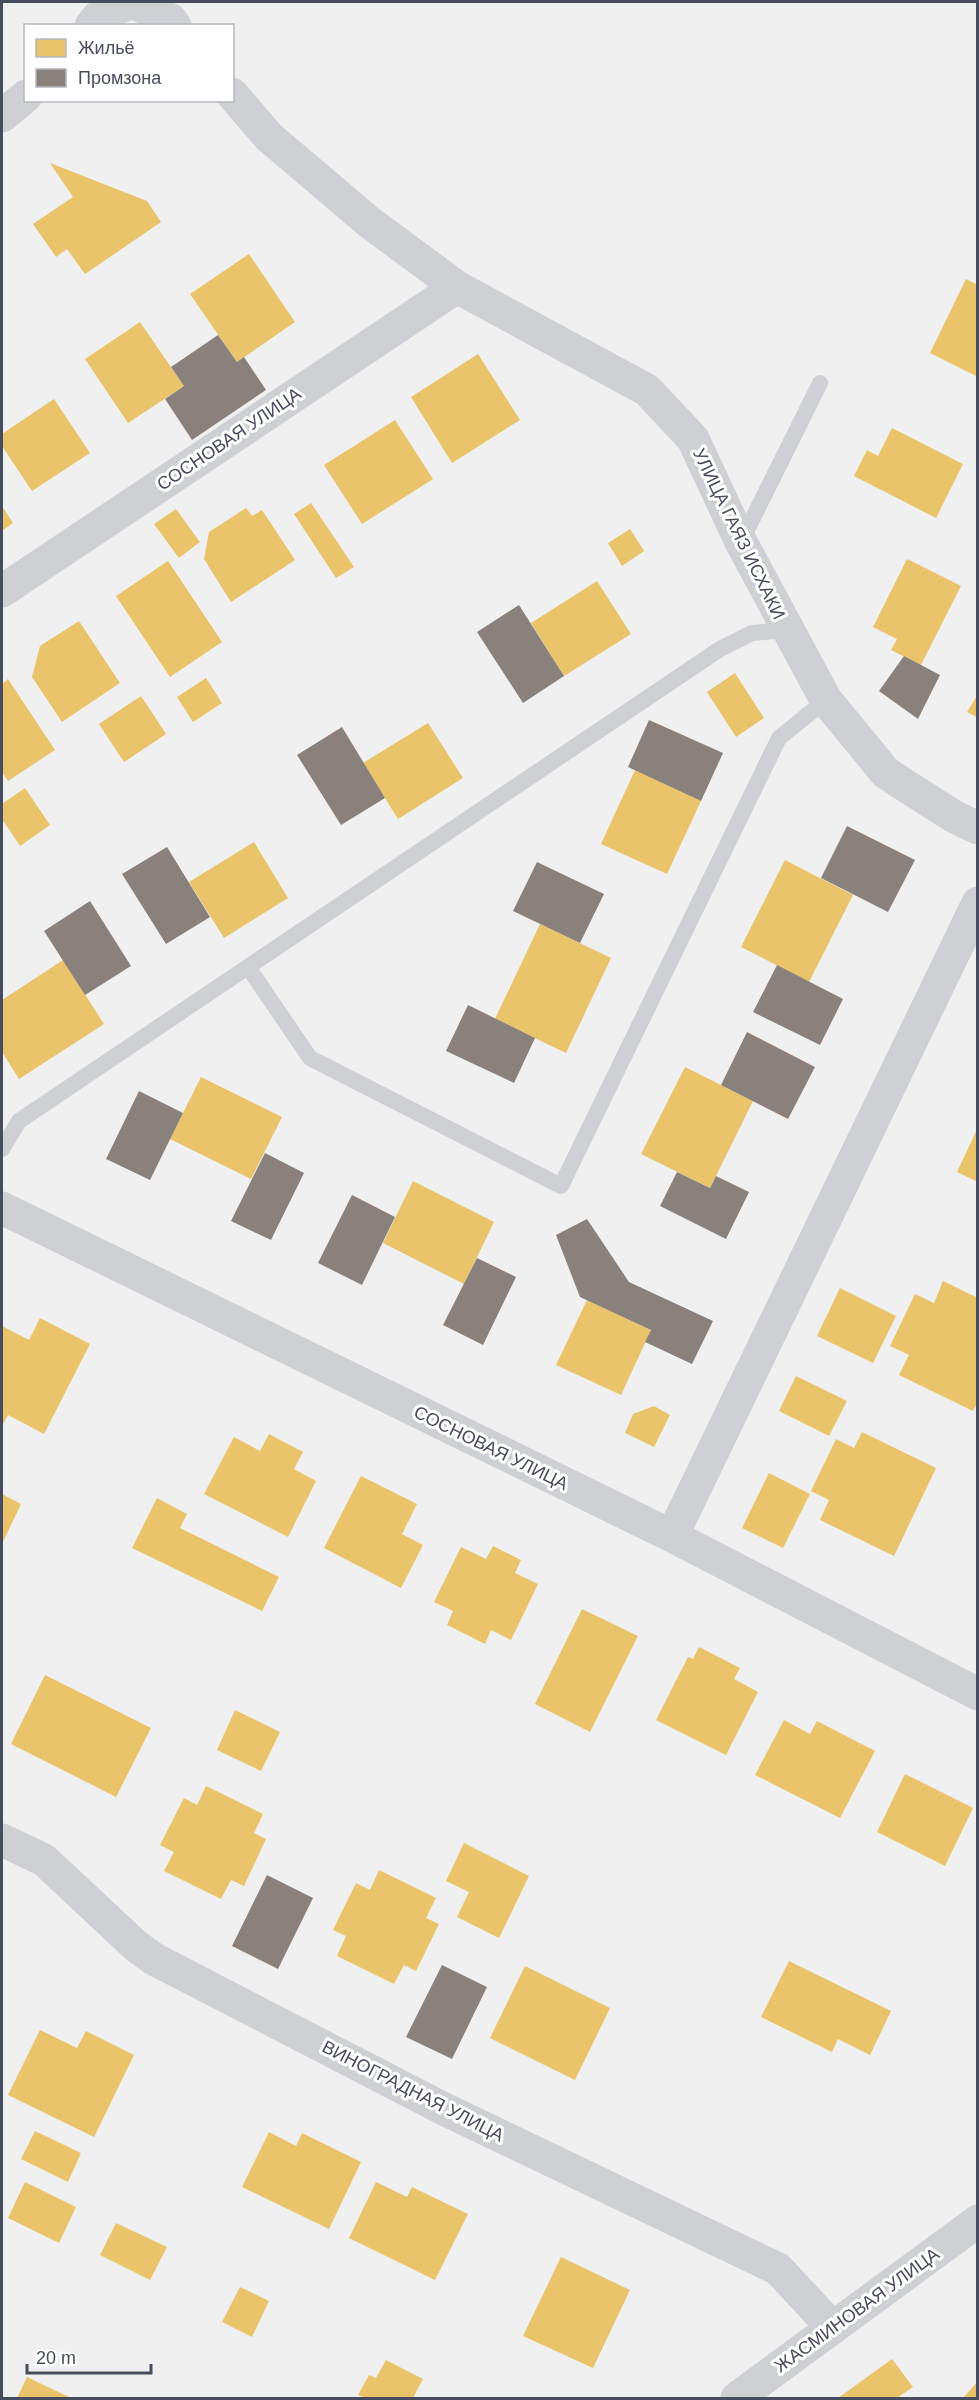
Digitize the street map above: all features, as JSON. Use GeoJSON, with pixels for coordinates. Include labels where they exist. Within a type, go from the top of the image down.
{"type":"FeatureCollection","features":[{"type":"Feature","properties":{"kind":"street"},"geometry":{"type":"LineString","coordinates":[[93,24],[98,17],[132,2],[171,20],[174,24]]}},
{"type":"Feature","properties":{"kind":"street","name":"УЛИЦА ГАЯЗ ИСХАКИ"},"geometry":{"type":"LineString","coordinates":[[234,96],[269,137],[369,222],[457,287],[647,390],[693,439],[741,542],[786,630],[826,700],[886,773],[953,816],[978,828]]}},
{"type":"Feature","properties":{"kind":"street"},"geometry":{"type":"LineString","coordinates":[[2,116],[24,98]]}},
{"type":"Feature","properties":{"kind":"street","name":"СОСНОВАЯ УЛИЦА"},"geometry":{"type":"LineString","coordinates":[[2,591],[457,287]]}},
{"type":"Feature","properties":{"kind":"street"},"geometry":{"type":"LineString","coordinates":[[672,1536],[978,903]]}},
{"type":"Feature","properties":{"kind":"street","name":"СОСНОВАЯ УЛИЦА"},"geometry":{"type":"LineString","coordinates":[[2,1208],[672,1536],[978,1694]]}},
{"type":"Feature","properties":{"kind":"street","name":"ВИНОГРАДНАЯ УЛИЦА"},"geometry":{"type":"LineString","coordinates":[[2,1839],[44,1860],[135,1946],[154,1959],[444,2109],[778,2269],[833,2328]]}},
{"type":"Feature","properties":{"kind":"street","name":"ЖАСМИНОВАЯ УЛИЦА"},"geometry":{"type":"LineString","coordinates":[[736,2398],[978,2221]]}},
{"type":"Feature","properties":{"kind":"lane"},"geometry":{"type":"LineString","coordinates":[[741,542],[820,383]]}},
{"type":"Feature","properties":{"kind":"lane"},"geometry":{"type":"LineString","coordinates":[[2,1149],[19,1121],[720,648],[752,633],[786,630]]}},
{"type":"Feature","properties":{"kind":"lane"},"geometry":{"type":"LineString","coordinates":[[248,967],[310,1058],[561,1186],[780,738],[826,700]]}},
{"type":"Feature","properties":{"kind":"building: Жильё"},"geometry":{"type":"Polygon","coordinates":[[[50,163],[147,201],[161,222],[85,274],[67,249],[56,257],[33,224],[73,197],[50,163]]]}},
{"type":"Feature","properties":{"kind":"building: Жильё"},"geometry":{"type":"Polygon","coordinates":[[[249,254],[295,322],[237,362],[190,294],[249,254]]]}},
{"type":"Feature","properties":{"kind":"building: Жильё"},"geometry":{"type":"Polygon","coordinates":[[[966,279],[978,285],[978,377],[930,353],[966,279]]]}},
{"type":"Feature","properties":{"kind":"building: Жильё"},"geometry":{"type":"Polygon","coordinates":[[[140,322],[184,386],[128,423],[85,359],[140,322]]]}},
{"type":"Feature","properties":{"kind":"building: Жильё"},"geometry":{"type":"Polygon","coordinates":[[[478,354],[520,420],[452,463],[411,397],[478,354]]]}},
{"type":"Feature","properties":{"kind":"building: Жильё"},"geometry":{"type":"Polygon","coordinates":[[[54,399],[90,453],[32,491],[2,446],[2,434],[54,399]]]}},
{"type":"Feature","properties":{"kind":"building: Жильё"},"geometry":{"type":"Polygon","coordinates":[[[395,420],[433,479],[362,524],[324,465],[395,420]]]}},
{"type":"Feature","properties":{"kind":"building: Жильё"},"geometry":{"type":"Polygon","coordinates":[[[892,428],[963,464],[936,518],[854,476],[867,450],[878,456],[892,428]]]}},
{"type":"Feature","properties":{"kind":"building: Жильё"},"geometry":{"type":"Polygon","coordinates":[[[311,503],[354,567],[336,578],[294,514],[311,503]]]}},
{"type":"Feature","properties":{"kind":"building: Жильё"},"geometry":{"type":"Polygon","coordinates":[[[2,506],[13,523],[2,531],[2,506]]]}},
{"type":"Feature","properties":{"kind":"building: Жильё"},"geometry":{"type":"Polygon","coordinates":[[[246,508],[252,516],[262,510],[295,560],[231,602],[204,559],[209,532],[246,508]]]}},
{"type":"Feature","properties":{"kind":"building: Жильё"},"geometry":{"type":"Polygon","coordinates":[[[176,509],[200,542],[179,558],[154,524],[176,509]]]}},
{"type":"Feature","properties":{"kind":"building: Жильё"},"geometry":{"type":"Polygon","coordinates":[[[630,529],[644,551],[622,566],[608,543],[630,529]]]}},
{"type":"Feature","properties":{"kind":"building: Жильё"},"geometry":{"type":"Polygon","coordinates":[[[907,559],[961,586],[921,665],[891,650],[897,639],[873,627],[907,559]]]}},
{"type":"Feature","properties":{"kind":"building: Жильё"},"geometry":{"type":"Polygon","coordinates":[[[168,561],[222,642],[170,677],[116,596],[168,561]]]}},
{"type":"Feature","properties":{"kind":"building: Жильё"},"geometry":{"type":"Polygon","coordinates":[[[597,581],[631,634],[564,676],[531,623],[597,581]]]}},
{"type":"Feature","properties":{"kind":"building: Жильё"},"geometry":{"type":"Polygon","coordinates":[[[79,621],[120,683],[62,722],[32,677],[40,646],[79,621]]]}},
{"type":"Feature","properties":{"kind":"building: Жильё"},"geometry":{"type":"Polygon","coordinates":[[[735,673],[764,718],[736,737],[707,692],[735,673]]]}},
{"type":"Feature","properties":{"kind":"building: Жильё"},"geometry":{"type":"Polygon","coordinates":[[[206,678],[222,703],[193,722],[177,697],[206,678]]]}},
{"type":"Feature","properties":{"kind":"building: Жильё"},"geometry":{"type":"Polygon","coordinates":[[[8,679],[55,750],[8,781],[2,772],[2,684],[8,679]]]}},
{"type":"Feature","properties":{"kind":"building: Жильё"},"geometry":{"type":"Polygon","coordinates":[[[978,694],[978,718],[967,712],[978,694]]]}},
{"type":"Feature","properties":{"kind":"building: Жильё"},"geometry":{"type":"Polygon","coordinates":[[[141,696],[166,734],[124,762],[99,724],[141,696]]]}},
{"type":"Feature","properties":{"kind":"building: Жильё"},"geometry":{"type":"Polygon","coordinates":[[[428,723],[463,778],[398,819],[363,763],[428,723]]]}},
{"type":"Feature","properties":{"kind":"building: Жильё"},"geometry":{"type":"Polygon","coordinates":[[[635,770],[701,801],[667,874],[601,844],[635,770]]]}},
{"type":"Feature","properties":{"kind":"building: Жильё"},"geometry":{"type":"Polygon","coordinates":[[[25,788],[50,825],[20,846],[2,819],[2,804],[25,788]]]}},
{"type":"Feature","properties":{"kind":"building: Жильё"},"geometry":{"type":"Polygon","coordinates":[[[254,842],[288,898],[224,938],[189,882],[254,842]]]}},
{"type":"Feature","properties":{"kind":"building: Жильё"},"geometry":{"type":"Polygon","coordinates":[[[785,860],[853,895],[809,982],[741,947],[785,860]]]}},
{"type":"Feature","properties":{"kind":"building: Жильё"},"geometry":{"type":"Polygon","coordinates":[[[540,924],[611,958],[566,1053],[495,1019],[540,924]]]}},
{"type":"Feature","properties":{"kind":"building: Жильё"},"geometry":{"type":"Polygon","coordinates":[[[63,960],[104,1024],[19,1079],[2,1052],[2,1000],[63,960]]]}},
{"type":"Feature","properties":{"kind":"building: Жильё"},"geometry":{"type":"Polygon","coordinates":[[[685,1067],[753,1101],[710,1188],[641,1154],[685,1067]]]}},
{"type":"Feature","properties":{"kind":"building: Жильё"},"geometry":{"type":"Polygon","coordinates":[[[201,1077],[282,1117],[251,1179],[170,1139],[201,1077]]]}},
{"type":"Feature","properties":{"kind":"building: Жильё"},"geometry":{"type":"Polygon","coordinates":[[[978,1127],[978,1182],[957,1172],[978,1127]]]}},
{"type":"Feature","properties":{"kind":"building: Жильё"},"geometry":{"type":"Polygon","coordinates":[[[413,1181],[494,1222],[464,1284],[383,1243],[413,1181]]]}},
{"type":"Feature","properties":{"kind":"building: Жильё"},"geometry":{"type":"Polygon","coordinates":[[[943,1281],[978,1298],[978,1402],[973,1411],[899,1375],[909,1355],[890,1346],[915,1294],[934,1303],[943,1281]]]}},
{"type":"Feature","properties":{"kind":"building: Жильё"},"geometry":{"type":"Polygon","coordinates":[[[840,1288],[896,1316],[873,1363],[817,1336],[840,1288]]]}},
{"type":"Feature","properties":{"kind":"building: Жильё"},"geometry":{"type":"Polygon","coordinates":[[[587,1300],[651,1330],[621,1395],[556,1365],[587,1300]]]}},
{"type":"Feature","properties":{"kind":"building: Жильё"},"geometry":{"type":"Polygon","coordinates":[[[40,1318],[90,1344],[44,1434],[8,1415],[2,1423],[2,1326],[29,1340],[40,1318]]]}},
{"type":"Feature","properties":{"kind":"building: Жильё"},"geometry":{"type":"Polygon","coordinates":[[[796,1376],[847,1401],[829,1436],[779,1411],[796,1376]]]}},
{"type":"Feature","properties":{"kind":"building: Жильё"},"geometry":{"type":"Polygon","coordinates":[[[654,1406],[670,1415],[654,1447],[625,1433],[633,1414],[654,1406]]]}},
{"type":"Feature","properties":{"kind":"building: Жильё"},"geometry":{"type":"Polygon","coordinates":[[[862,1432],[936,1468],[894,1556],[820,1520],[829,1500],[811,1491],[836,1439],[854,1448],[862,1432]]]}},
{"type":"Feature","properties":{"kind":"building: Жильё"},"geometry":{"type":"Polygon","coordinates":[[[269,1434],[303,1452],[294,1469],[316,1481],[288,1537],[204,1494],[234,1437],[260,1451],[269,1434]]]}},
{"type":"Feature","properties":{"kind":"building: Жильё"},"geometry":{"type":"Polygon","coordinates":[[[769,1473],[810,1494],[783,1548],[742,1528],[769,1473]]]}},
{"type":"Feature","properties":{"kind":"building: Жильё"},"geometry":{"type":"Polygon","coordinates":[[[361,1476],[417,1504],[402,1534],[423,1545],[401,1588],[324,1548],[361,1476]]]}},
{"type":"Feature","properties":{"kind":"building: Жильё"},"geometry":{"type":"Polygon","coordinates":[[[2,1494],[21,1504],[2,1544],[2,1494]]]}},
{"type":"Feature","properties":{"kind":"building: Жильё"},"geometry":{"type":"Polygon","coordinates":[[[157,1498],[187,1514],[180,1528],[279,1577],[262,1611],[132,1548],[157,1498]]]}},
{"type":"Feature","properties":{"kind":"building: Жильё"},"geometry":{"type":"Polygon","coordinates":[[[493,1546],[521,1560],[515,1573],[538,1584],[511,1640],[491,1630],[485,1644],[447,1625],[453,1611],[434,1602],[461,1547],[486,1559],[493,1546]]]}},
{"type":"Feature","properties":{"kind":"building: Жильё"},"geometry":{"type":"Polygon","coordinates":[[[582,1609],[638,1636],[590,1732],[535,1704],[582,1609]]]}},
{"type":"Feature","properties":{"kind":"building: Жильё"},"geometry":{"type":"Polygon","coordinates":[[[699,1647],[740,1668],[734,1679],[758,1692],[726,1755],[656,1720],[688,1657],[693,1659],[699,1647]]]}},
{"type":"Feature","properties":{"kind":"building: Жильё"},"geometry":{"type":"Polygon","coordinates":[[[45,1675],[151,1728],[116,1797],[11,1744],[45,1675]]]}},
{"type":"Feature","properties":{"kind":"building: Жильё"},"geometry":{"type":"Polygon","coordinates":[[[235,1710],[280,1732],[261,1771],[217,1750],[235,1710]]]}},
{"type":"Feature","properties":{"kind":"building: Жильё"},"geometry":{"type":"Polygon","coordinates":[[[784,1720],[810,1734],[817,1721],[875,1751],[840,1818],[755,1775],[784,1720]]]}},
{"type":"Feature","properties":{"kind":"building: Жильё"},"geometry":{"type":"Polygon","coordinates":[[[905,1774],[973,1808],[945,1866],[877,1832],[905,1774]]]}},
{"type":"Feature","properties":{"kind":"building: Жильё"},"geometry":{"type":"Polygon","coordinates":[[[206,1786],[263,1814],[254,1833],[266,1839],[244,1886],[231,1880],[221,1899],[164,1871],[174,1852],[160,1845],[184,1798],[197,1805],[206,1786]]]}},
{"type":"Feature","properties":{"kind":"building: Жильё"},"geometry":{"type":"Polygon","coordinates":[[[464,1843],[529,1876],[499,1938],[457,1917],[469,1892],[446,1881],[464,1843]]]}},
{"type":"Feature","properties":{"kind":"building: Жильё"},"geometry":{"type":"Polygon","coordinates":[[[379,1870],[436,1898],[426,1918],[439,1924],[416,1971],[404,1965],[394,1984],[337,1956],[346,1936],[333,1930],[356,1883],[370,1890],[379,1870]]]}},
{"type":"Feature","properties":{"kind":"building: Жильё"},"geometry":{"type":"Polygon","coordinates":[[[789,1961],[891,2011],[870,2055],[838,2039],[832,2052],[761,2017],[789,1961]]]}},
{"type":"Feature","properties":{"kind":"building: Жильё"},"geometry":{"type":"Polygon","coordinates":[[[525,1966],[610,2008],[575,2080],[490,2038],[525,1966]]]}},
{"type":"Feature","properties":{"kind":"building: Жильё"},"geometry":{"type":"Polygon","coordinates":[[[40,2030],[77,2048],[86,2031],[134,2055],[94,2137],[8,2095],[40,2030]]]}},
{"type":"Feature","properties":{"kind":"building: Жильё"},"geometry":{"type":"Polygon","coordinates":[[[35,2131],[81,2153],[68,2182],[21,2159],[35,2131]]]}},
{"type":"Feature","properties":{"kind":"building: Жильё"},"geometry":{"type":"Polygon","coordinates":[[[269,2132],[296,2146],[302,2133],[361,2162],[329,2229],[242,2187],[269,2132]]]}},
{"type":"Feature","properties":{"kind":"building: Жильё"},"geometry":{"type":"Polygon","coordinates":[[[25,2182],[76,2207],[59,2243],[8,2218],[25,2182]]]}},
{"type":"Feature","properties":{"kind":"building: Жильё"},"geometry":{"type":"Polygon","coordinates":[[[376,2182],[407,2197],[412,2187],[468,2214],[435,2280],[349,2238],[376,2182]]]}},
{"type":"Feature","properties":{"kind":"building: Жильё"},"geometry":{"type":"Polygon","coordinates":[[[116,2223],[167,2247],[150,2280],[100,2255],[116,2223]]]}},
{"type":"Feature","properties":{"kind":"building: Жильё"},"geometry":{"type":"Polygon","coordinates":[[[561,2257],[630,2290],[593,2368],[523,2336],[561,2257]]]}},
{"type":"Feature","properties":{"kind":"building: Жильё"},"geometry":{"type":"Polygon","coordinates":[[[240,2287],[269,2301],[252,2337],[222,2322],[240,2287]]]}},
{"type":"Feature","properties":{"kind":"building: Жильё"},"geometry":{"type":"Polygon","coordinates":[[[892,2359],[913,2387],[897,2398],[838,2398],[892,2359]]]}},
{"type":"Feature","properties":{"kind":"building: Жильё"},"geometry":{"type":"Polygon","coordinates":[[[386,2360],[423,2379],[413,2398],[365,2398],[358,2395],[369,2375],[376,2378],[386,2360]]]}},
{"type":"Feature","properties":{"kind":"building: Жильё"},"geometry":{"type":"Polygon","coordinates":[[[27,2377],[71,2398],[17,2398],[27,2377]]]}},
{"type":"Feature","properties":{"kind":"building: Жильё"},"geometry":{"type":"Polygon","coordinates":[[[978,2381],[978,2398],[963,2398],[978,2381]]]}},
{"type":"Feature","properties":{"kind":"building: Промзона"},"geometry":{"type":"Polygon","coordinates":[[[218,335],[237,362],[244,357],[266,390],[192,440],[165,399],[184,386],[171,367],[218,335]]]}},
{"type":"Feature","properties":{"kind":"building: Промзона"},"geometry":{"type":"Polygon","coordinates":[[[519,605],[564,676],[523,703],[477,632],[519,605]]]}},
{"type":"Feature","properties":{"kind":"building: Промзона"},"geometry":{"type":"Polygon","coordinates":[[[904,656],[940,675],[918,719],[879,691],[904,656]]]}},
{"type":"Feature","properties":{"kind":"building: Промзона"},"geometry":{"type":"Polygon","coordinates":[[[649,720],[723,753],[701,801],[628,767],[649,720]]]}},
{"type":"Feature","properties":{"kind":"building: Промзона"},"geometry":{"type":"Polygon","coordinates":[[[342,727],[385,798],[341,825],[297,755],[342,727]]]}},
{"type":"Feature","properties":{"kind":"building: Промзона"},"geometry":{"type":"Polygon","coordinates":[[[847,826],[915,860],[888,912],[821,878],[847,826]]]}},
{"type":"Feature","properties":{"kind":"building: Промзона"},"geometry":{"type":"Polygon","coordinates":[[[167,847],[210,917],[166,944],[122,874],[167,847]]]}},
{"type":"Feature","properties":{"kind":"building: Промзона"},"geometry":{"type":"Polygon","coordinates":[[[537,862],[604,894],[580,943],[513,911],[537,862]]]}},
{"type":"Feature","properties":{"kind":"building: Промзона"},"geometry":{"type":"Polygon","coordinates":[[[90,901],[131,966],[85,995],[44,931],[90,901]]]}},
{"type":"Feature","properties":{"kind":"building: Промзона"},"geometry":{"type":"Polygon","coordinates":[[[777,965],[843,999],[820,1045],[753,1012],[777,965]]]}},
{"type":"Feature","properties":{"kind":"building: Промзона"},"geometry":{"type":"Polygon","coordinates":[[[468,1005],[535,1038],[514,1083],[446,1051],[468,1005]]]}},
{"type":"Feature","properties":{"kind":"building: Промзона"},"geometry":{"type":"Polygon","coordinates":[[[747,1032],[815,1067],[788,1119],[721,1085],[747,1032]]]}},
{"type":"Feature","properties":{"kind":"building: Промзона"},"geometry":{"type":"Polygon","coordinates":[[[139,1091],[183,1113],[150,1180],[106,1159],[139,1091]]]}},
{"type":"Feature","properties":{"kind":"building: Промзона"},"geometry":{"type":"Polygon","coordinates":[[[265,1153],[304,1173],[271,1240],[231,1221],[265,1153]]]}},
{"type":"Feature","properties":{"kind":"building: Промзона"},"geometry":{"type":"Polygon","coordinates":[[[677,1172],[710,1188],[716,1176],[749,1192],[726,1239],[660,1206],[677,1172]]]}},
{"type":"Feature","properties":{"kind":"building: Промзона"},"geometry":{"type":"Polygon","coordinates":[[[352,1195],[395,1217],[362,1285],[318,1263],[352,1195]]]}},
{"type":"Feature","properties":{"kind":"building: Промзона"},"geometry":{"type":"Polygon","coordinates":[[[587,1219],[629,1282],[713,1321],[692,1364],[645,1342],[651,1330],[580,1297],[556,1235],[587,1219]]]}},
{"type":"Feature","properties":{"kind":"building: Промзона"},"geometry":{"type":"Polygon","coordinates":[[[477,1258],[516,1277],[483,1345],[443,1325],[477,1258]]]}},
{"type":"Feature","properties":{"kind":"building: Промзона"},"geometry":{"type":"Polygon","coordinates":[[[267,1875],[313,1898],[278,1969],[232,1946],[267,1875]]]}},
{"type":"Feature","properties":{"kind":"building: Промзона"},"geometry":{"type":"Polygon","coordinates":[[[442,1965],[487,1987],[452,2059],[406,2037],[442,1965]]]}}]}
